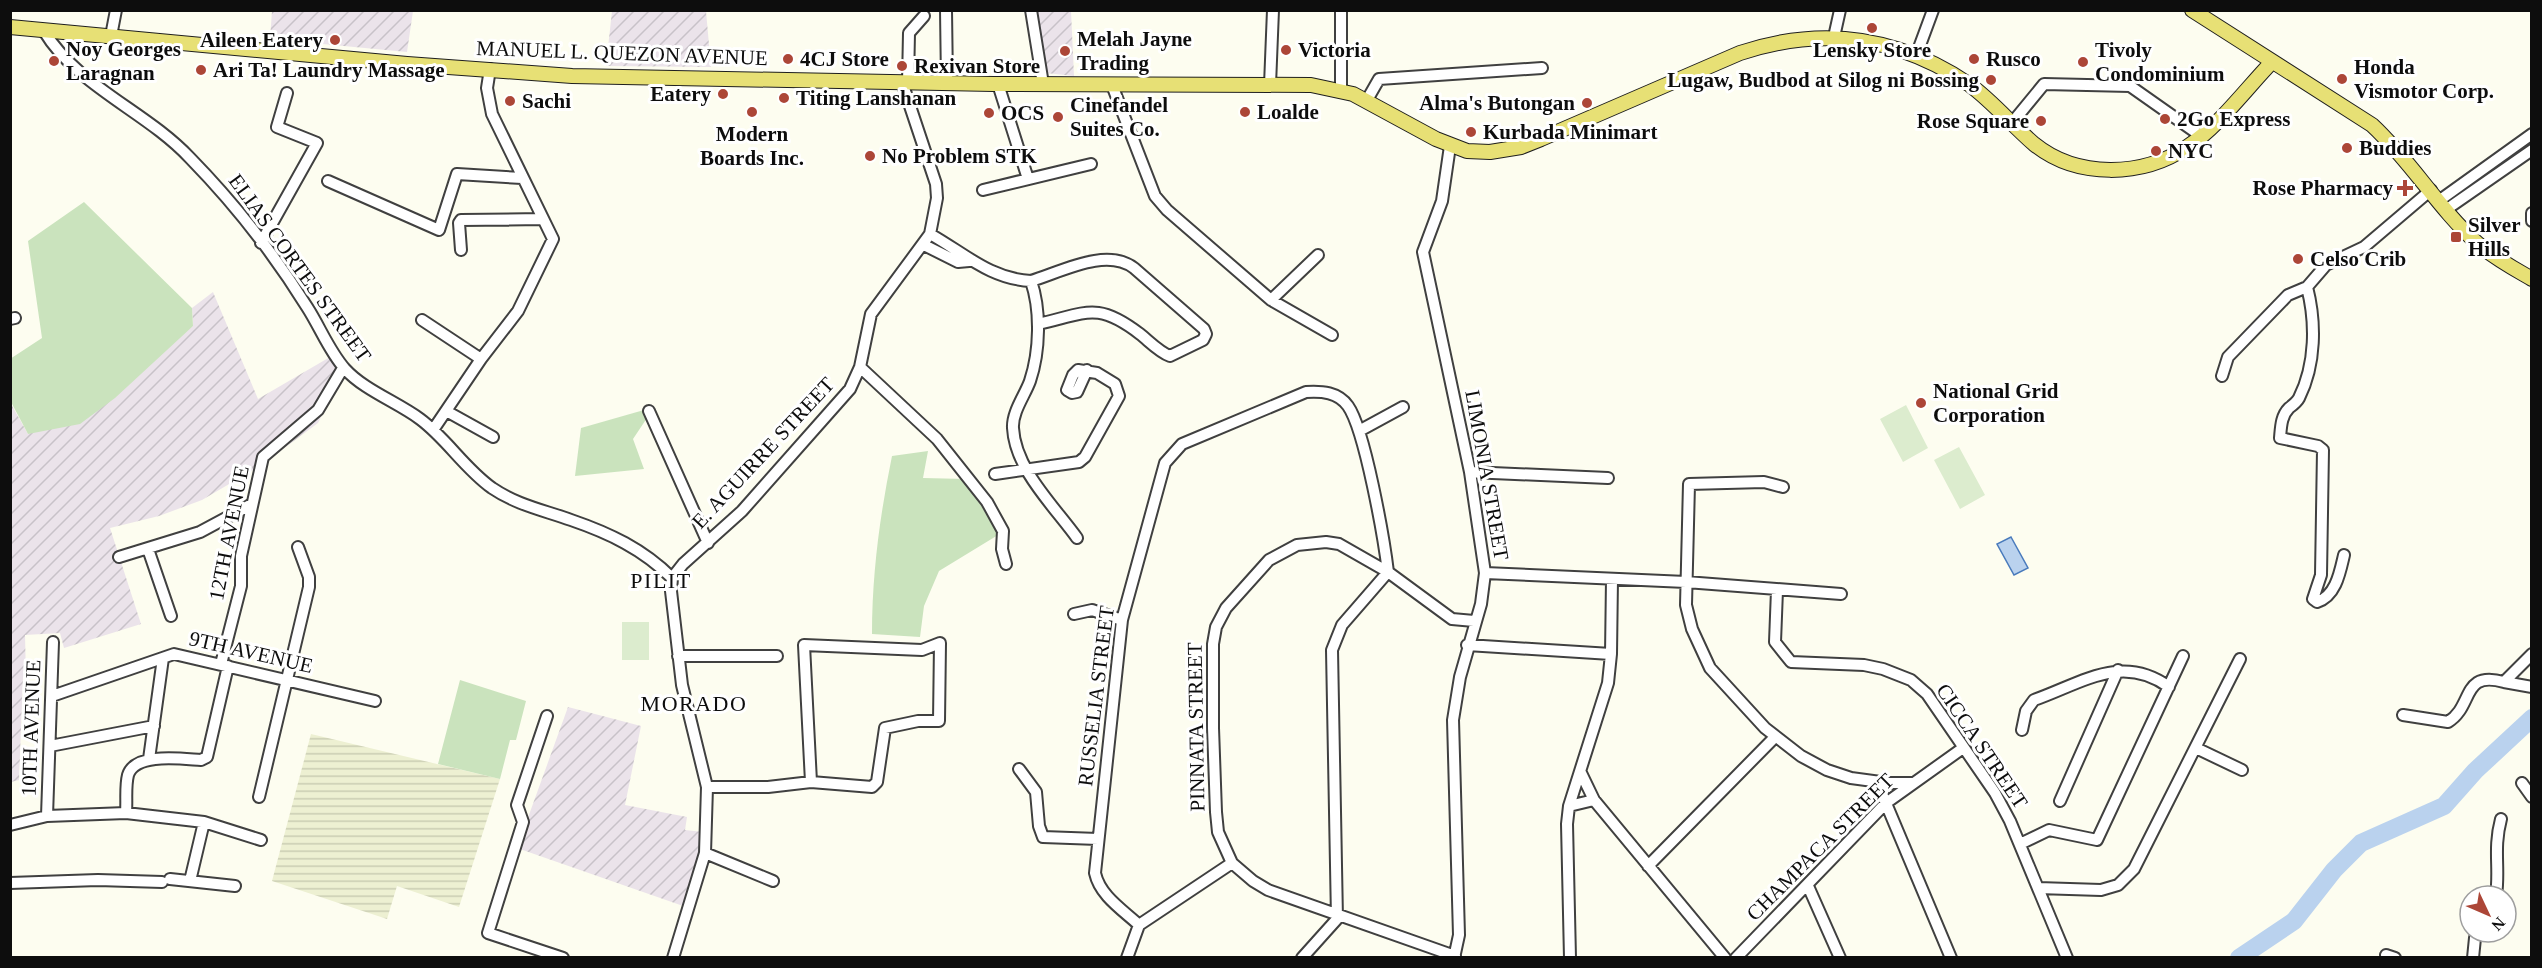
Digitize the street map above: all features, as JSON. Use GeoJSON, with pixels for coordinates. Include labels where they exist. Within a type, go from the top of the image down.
{"type":"FeatureCollection","features":[{"type":"Feature","properties":{"kind":"main road"},"geometry":{"type":"LineString","coordinates":[[2192,10],[2372,126],[2475,241],[2492,256],[2532,279]]}},
{"type":"Feature","properties":{"kind":"main road","name":"MANUEL L. QUEZON AVENUE"},"geometry":{"type":"LineString","coordinates":[[10,27],[593,77],[998,84],[1311,85],[1341,91],[1367,100],[1450,146],[1490,152],[1521,147],[1740,53],[1770,43],[1804,38],[1834,37],[1883,44],[1916,56],[1971,86],[2035,145],[2059,159],[2106,170],[2148,167],[2171,157],[2201,136],[2271,63]]}},
{"type":"Feature","properties":{"kind":"street"},"geometry":{"type":"LineString","coordinates":[[111,36],[116,10]]}},
{"type":"Feature","properties":{"kind":"street"},"geometry":{"type":"LineString","coordinates":[[946,10],[947,83]]}},
{"type":"Feature","properties":{"kind":"street"},"geometry":{"type":"LineString","coordinates":[[1031,10],[1043,84]]}},
{"type":"Feature","properties":{"kind":"street"},"geometry":{"type":"LineString","coordinates":[[1270,85],[1273,10]]}},
{"type":"Feature","properties":{"kind":"street"},"geometry":{"type":"LineString","coordinates":[[1341,10],[1341,91]]}},
{"type":"Feature","properties":{"kind":"street"},"geometry":{"type":"LineString","coordinates":[[1834,37],[1840,10]]}},
{"type":"Feature","properties":{"kind":"street"},"geometry":{"type":"LineString","coordinates":[[1916,56],[1933,10]]}},
{"type":"Feature","properties":{"kind":"street","name":"E. AGUIRRE STREET"},"geometry":{"type":"LineString","coordinates":[[672,578],[758,495],[850,389],[860,366],[870,314],[930,234],[937,198],[936,184],[905,82],[909,33],[924,16]]}},
{"type":"Feature","properties":{"kind":"street","name":"ELIAS CORTES STREET"},"geometry":{"type":"LineString","coordinates":[[44,31],[67,59],[181,148],[235,209],[261,243],[307,306],[344,368],[433,430],[474,474],[493,488],[521,505],[570,519],[621,540],[653,559],[672,578]]}},
{"type":"Feature","properties":{"kind":"street"},"geometry":{"type":"LineString","coordinates":[[1367,100],[1379,79],[1542,68]]}},
{"type":"Feature","properties":{"kind":"street"},"geometry":{"type":"LineString","coordinates":[[433,430],[448,412],[481,359],[518,311],[552,246],[553,239],[522,178],[489,104],[486,88],[490,69]]}},
{"type":"Feature","properties":{"kind":"street"},"geometry":{"type":"LineString","coordinates":[[998,84],[1028,179]]}},
{"type":"Feature","properties":{"kind":"street"},"geometry":{"type":"LineString","coordinates":[[2012,123],[2044,84],[2130,86],[2201,136]]}},
{"type":"Feature","properties":{"kind":"street"},"geometry":{"type":"LineString","coordinates":[[1112,85],[1155,196],[1167,210],[1271,300],[1332,335]]}},
{"type":"Feature","properties":{"kind":"street"},"geometry":{"type":"LineString","coordinates":[[261,243],[317,143],[277,127],[287,93]]}},
{"type":"Feature","properties":{"kind":"street"},"geometry":{"type":"LineString","coordinates":[[2222,376],[2228,357],[2244,338],[2288,295],[2307,287],[2326,264],[2364,247],[2439,200],[2532,134]]}},
{"type":"Feature","properties":{"kind":"street"},"geometry":{"type":"LineString","coordinates":[[2516,145],[2528,152]]}},
{"type":"Feature","properties":{"kind":"street","name":"LIMONIA STREET"},"geometry":{"type":"LineString","coordinates":[[1450,146],[1442,201],[1423,252],[1470,472],[1485,573],[1480,604],[1467,645],[1453,720],[1459,935],[1454,957]]}},
{"type":"Feature","properties":{"kind":"street"},"geometry":{"type":"LineString","coordinates":[[2439,200],[2528,152]]}},
{"type":"Feature","properties":{"kind":"street"},"geometry":{"type":"LineString","coordinates":[[983,190],[1091,164]]}},
{"type":"Feature","properties":{"kind":"street"},"geometry":{"type":"LineString","coordinates":[[328,181],[426,226],[440,230],[458,174],[522,178]]}},
{"type":"Feature","properties":{"kind":"street"},"geometry":{"type":"LineString","coordinates":[[2532,213],[2532,221]]}},
{"type":"Feature","properties":{"kind":"street"},"geometry":{"type":"LineString","coordinates":[[461,250],[460,221],[543,219]]}},
{"type":"Feature","properties":{"kind":"street"},"geometry":{"type":"LineString","coordinates":[[930,234],[962,251],[969,261],[1002,277],[1031,281],[1101,260],[1122,261],[1134,268],[1204,329],[1205,338],[1167,356],[1123,321],[1107,312],[1093,312],[1038,324]]}},
{"type":"Feature","properties":{"kind":"street"},"geometry":{"type":"LineString","coordinates":[[924,244],[957,262],[969,261]]}},
{"type":"Feature","properties":{"kind":"street"},"geometry":{"type":"LineString","coordinates":[[1271,300],[1318,255]]}},
{"type":"Feature","properties":{"kind":"street"},"geometry":{"type":"LineString","coordinates":[[1031,281],[1038,301],[1038,324],[1030,379],[1012,426],[1026,469],[1077,538]]}},
{"type":"Feature","properties":{"kind":"street"},"geometry":{"type":"LineString","coordinates":[[2307,287],[2312,307],[2314,340],[2299,400],[2287,410],[2282,420],[2280,438],[2318,446],[2323,450],[2321,575],[2313,593],[2313,599],[2317,602],[2326,598],[2337,582],[2344,555]]}},
{"type":"Feature","properties":{"kind":"street"},"geometry":{"type":"LineString","coordinates":[[422,320],[481,359]]}},
{"type":"Feature","properties":{"kind":"street"},"geometry":{"type":"LineString","coordinates":[[860,366],[937,439],[987,502],[1003,531],[1002,549],[1006,564]]}},
{"type":"Feature","properties":{"kind":"street","name":"12TH AVENUE"},"geometry":{"type":"LineString","coordinates":[[149,759],[201,760],[207,757],[241,586],[241,556],[264,455],[318,410],[344,368]]}},
{"type":"Feature","properties":{"kind":"street"},"geometry":{"type":"LineString","coordinates":[[995,474],[1079,462],[1085,457],[1119,396],[1115,384],[1087,370]]}},
{"type":"Feature","properties":{"kind":"street","name":"RUSSELIA STREET"},"geometry":{"type":"LineString","coordinates":[[1139,925],[1098,884],[1095,873],[1122,620],[1165,463],[1182,444],[1313,392],[1336,395],[1348,406],[1359,431],[1388,572]]}},
{"type":"Feature","properties":{"kind":"street"},"geometry":{"type":"LineString","coordinates":[[1359,431],[1403,406]]}},
{"type":"Feature","properties":{"kind":"street"},"geometry":{"type":"LineString","coordinates":[[649,411],[708,543]]}},
{"type":"Feature","properties":{"kind":"street"},"geometry":{"type":"LineString","coordinates":[[448,412],[493,437]]}},
{"type":"Feature","properties":{"kind":"street"},"geometry":{"type":"LineString","coordinates":[[1470,472],[1608,478]]}},
{"type":"Feature","properties":{"kind":"street"},"geometry":{"type":"LineString","coordinates":[[1783,488],[1764,482],[1689,484],[1686,605],[1692,629],[1710,668],[1774,737],[1827,770],[1851,778],[1877,782],[1912,783]]}},
{"type":"Feature","properties":{"kind":"street"},"geometry":{"type":"LineString","coordinates":[[118,557],[200,532],[252,504]]}},
{"type":"Feature","properties":{"kind":"street","name":"PINNATA STREET"},"geometry":{"type":"LineString","coordinates":[[1454,957],[1268,890],[1232,863],[1218,832],[1216,812],[1213,644],[1219,616],[1269,560],[1297,545],[1339,544],[1388,572],[1452,619],[1474,621]]}},
{"type":"Feature","properties":{"kind":"street"},"geometry":{"type":"LineString","coordinates":[[259,797],[309,586],[309,577],[298,547]]}},
{"type":"Feature","properties":{"kind":"street"},"geometry":{"type":"LineString","coordinates":[[148,549],[171,616]]}},
{"type":"Feature","properties":{"kind":"street"},"geometry":{"type":"LineString","coordinates":[[1302,957],[1335,923],[1337,913],[1332,650],[1342,625],[1388,572]]}},
{"type":"Feature","properties":{"kind":"street"},"geometry":{"type":"LineString","coordinates":[[1485,573],[1686,582],[1841,594]]}},
{"type":"Feature","properties":{"kind":"street"},"geometry":{"type":"LineString","coordinates":[[672,578],[678,656],[707,787],[705,853],[673,957]]}},
{"type":"Feature","properties":{"kind":"street"},"geometry":{"type":"LineString","coordinates":[[1570,957],[1567,824],[1569,806],[1606,692],[1611,654],[1612,579]]}},
{"type":"Feature","properties":{"kind":"street","name":"CICCA STREET"},"geometry":{"type":"LineString","coordinates":[[1777,590],[1775,642],[1784,657],[1799,663],[1863,665],[1883,669],[1911,680],[1927,694],[1995,793],[2020,844],[2067,957]]}},
{"type":"Feature","properties":{"kind":"street"},"geometry":{"type":"LineString","coordinates":[[1074,614],[1092,610],[1122,620]]}},
{"type":"Feature","properties":{"kind":"street","name":"10TH AVENUE"},"geometry":{"type":"LineString","coordinates":[[47,816],[53,642]]}},
{"type":"Feature","properties":{"kind":"street"},"geometry":{"type":"LineString","coordinates":[[707,787],[768,787],[811,782],[873,787],[877,782],[885,728],[918,721],[939,721],[940,643],[922,650],[804,645],[811,782]]}},
{"type":"Feature","properties":{"kind":"street"},"geometry":{"type":"LineString","coordinates":[[1467,645],[1611,654]]}},
{"type":"Feature","properties":{"kind":"street","name":"9TH AVENUE"},"geometry":{"type":"LineString","coordinates":[[52,696],[174,654],[375,701]]}},
{"type":"Feature","properties":{"kind":"street"},"geometry":{"type":"LineString","coordinates":[[2504,682],[2532,654]]}},
{"type":"Feature","properties":{"kind":"street"},"geometry":{"type":"LineString","coordinates":[[678,656],[777,656]]}},
{"type":"Feature","properties":{"kind":"street"},"geometry":{"type":"LineString","coordinates":[[2020,844],[2049,830],[2097,840],[2182,656]]}},
{"type":"Feature","properties":{"kind":"street"},"geometry":{"type":"LineString","coordinates":[[126,813],[128,775],[136,765],[149,759],[164,658]]}},
{"type":"Feature","properties":{"kind":"street"},"geometry":{"type":"LineString","coordinates":[[2038,888],[2101,890],[2118,885],[2134,869],[2240,659]]}},
{"type":"Feature","properties":{"kind":"street"},"geometry":{"type":"LineString","coordinates":[[2022,730],[2026,711],[2034,700],[2118,669],[2154,676],[2169,687]]}},
{"type":"Feature","properties":{"kind":"street"},"geometry":{"type":"LineString","coordinates":[[2060,801],[2118,669]]}},
{"type":"Feature","properties":{"kind":"street"},"geometry":{"type":"LineString","coordinates":[[2403,715],[2448,722],[2458,715],[2468,691],[2487,678],[2532,687]]}},
{"type":"Feature","properties":{"kind":"street"},"geometry":{"type":"LineString","coordinates":[[547,716],[517,805],[523,822],[488,933],[563,957]]}},
{"type":"Feature","properties":{"kind":"street"},"geometry":{"type":"LineString","coordinates":[[50,746],[154,726]]}},
{"type":"Feature","properties":{"kind":"street"},"geometry":{"type":"LineString","coordinates":[[1648,866],[1774,737]]}},
{"type":"Feature","properties":{"kind":"street","name":"CHAMPACA STREET"},"geometry":{"type":"LineString","coordinates":[[1736,957],[1808,886],[1886,803],[1963,748]]}},
{"type":"Feature","properties":{"kind":"street"},"geometry":{"type":"LineString","coordinates":[[2196,748],[2242,770]]}},
{"type":"Feature","properties":{"kind":"street"},"geometry":{"type":"LineString","coordinates":[[1019,769],[1036,792],[1039,826],[1043,837],[1098,839]]}},
{"type":"Feature","properties":{"kind":"street"},"geometry":{"type":"LineString","coordinates":[[1581,773],[1594,800],[1725,957]]}},
{"type":"Feature","properties":{"kind":"street"},"geometry":{"type":"LineString","coordinates":[[1877,782],[1951,957]]}},
{"type":"Feature","properties":{"kind":"street"},"geometry":{"type":"LineString","coordinates":[[2522,783],[2532,797]]}},
{"type":"Feature","properties":{"kind":"street"},"geometry":{"type":"LineString","coordinates":[[1569,806],[1594,800]]}},
{"type":"Feature","properties":{"kind":"street"},"geometry":{"type":"LineString","coordinates":[[10,825],[47,816],[126,813],[204,822],[261,840]]}},
{"type":"Feature","properties":{"kind":"street"},"geometry":{"type":"LineString","coordinates":[[2498,884],[2495,850],[2501,819]]}},
{"type":"Feature","properties":{"kind":"street"},"geometry":{"type":"LineString","coordinates":[[190,881],[204,822]]}},
{"type":"Feature","properties":{"kind":"street"},"geometry":{"type":"LineString","coordinates":[[705,853],[773,881]]}},
{"type":"Feature","properties":{"kind":"street"},"geometry":{"type":"LineString","coordinates":[[1127,957],[1139,925],[1232,863]]}},
{"type":"Feature","properties":{"kind":"street"},"geometry":{"type":"LineString","coordinates":[[10,883],[98,880],[190,881],[235,886]]}},
{"type":"Feature","properties":{"kind":"street"},"geometry":{"type":"LineString","coordinates":[[1808,886],[1839,957]]}},
{"type":"Feature","properties":{"kind":"shaded area"},"geometry":{"type":"Polygon","coordinates":[[[272,11],[413,11],[407,52],[270,39],[272,11]]]}},
{"type":"Feature","properties":{"kind":"shaded area"},"geometry":{"type":"Polygon","coordinates":[[[612,11],[706,11],[711,67],[606,66],[612,11]]]}},
{"type":"Feature","properties":{"kind":"shaded area"},"geometry":{"type":"Polygon","coordinates":[[[1036,11],[1071,11],[1074,76],[1046,73],[1036,11]]]}},
{"type":"Feature","properties":{"kind":"shaded area"},"geometry":{"type":"Polygon","coordinates":[[[213,292],[258,399],[330,357],[341,377],[318,423],[260,466],[202,500],[159,516],[110,528],[141,624],[64,648],[60,633],[25,635],[26,677],[23,677],[19,780],[11,782],[10,402],[28,434],[193,326],[192,308],[213,292]]]}},
{"type":"Feature","properties":{"kind":"shaded area"},"geometry":{"type":"Polygon","coordinates":[[[568,707],[641,726],[625,805],[687,817],[685,830],[703,832],[686,907],[517,848],[568,707]]]}},
{"type":"Feature","properties":{"kind":"green space"},"geometry":{"type":"Polygon","coordinates":[[[84,202],[192,308],[193,326],[115,398],[80,424],[28,434],[11,402],[10,359],[42,338],[28,241],[84,202]]]}},
{"type":"Feature","properties":{"kind":"green space"},"geometry":{"type":"Polygon","coordinates":[[[1906,405],[1928,448],[1903,462],[1880,419],[1906,405]]]}},
{"type":"Feature","properties":{"kind":"green space"},"geometry":{"type":"Polygon","coordinates":[[[644,410],[647,418],[633,439],[644,469],[575,476],[581,428],[644,410]]]}},
{"type":"Feature","properties":{"kind":"green space"},"geometry":{"type":"Polygon","coordinates":[[[1959,447],[1985,495],[1960,509],[1934,460],[1959,447]]]}},
{"type":"Feature","properties":{"kind":"green space"},"geometry":{"type":"Polygon","coordinates":[[[928,451],[923,478],[966,479],[998,535],[939,571],[924,606],[920,637],[872,634],[873,589],[878,544],[892,456],[928,451]]]}},
{"type":"Feature","properties":{"kind":"green space"},"geometry":{"type":"Polygon","coordinates":[[[622,622],[649,622],[649,660],[622,660],[622,622]]]}},
{"type":"Feature","properties":{"kind":"green space"},"geometry":{"type":"Polygon","coordinates":[[[460,680],[526,701],[516,740],[510,740],[500,779],[438,764],[460,680]]]}},
{"type":"Feature","properties":{"kind":"green space"},"geometry":{"type":"Polygon","coordinates":[[[311,734],[500,779],[459,907],[397,886],[387,919],[272,881],[311,734]]]}},
{"type":"Feature","properties":{"kind":"water"},"geometry":{"type":"Polygon","coordinates":[[[2011,537],[2028,568],[2014,575],[1997,544],[2011,537]]]}},
{"type":"Feature","properties":{"kind":"waterway"},"geometry":{"type":"LineString","coordinates":[[2239,958],[2294,921],[2334,870],[2361,843],[2444,806],[2475,771],[2532,718]]}},
{"type":"Feature","properties":{"kind":"place","name":"Lensky Store"},"geometry":{"type":"Point","coordinates":[1872,28]}},
{"type":"Feature","properties":{"kind":"place","name":"Aileen Eatery"},"geometry":{"type":"Point","coordinates":[335,40]}},
{"type":"Feature","properties":{"kind":"place","name":"Victoria"},"geometry":{"type":"Point","coordinates":[1286,50]}},
{"type":"Feature","properties":{"kind":"place","name":"Melah Jayne Trading"},"geometry":{"type":"Point","coordinates":[1065,51]}},
{"type":"Feature","properties":{"kind":"place","name":"4CJ Store"},"geometry":{"type":"Point","coordinates":[788,59]}},
{"type":"Feature","properties":{"kind":"place","name":"Rusco"},"geometry":{"type":"Point","coordinates":[1974,59]}},
{"type":"Feature","properties":{"kind":"place","name":"Noy Georges Laragnan"},"geometry":{"type":"Point","coordinates":[54,61]}},
{"type":"Feature","properties":{"kind":"place","name":"Tivoly Condominium"},"geometry":{"type":"Point","coordinates":[2083,62]}},
{"type":"Feature","properties":{"kind":"place","name":"Rexivan Store"},"geometry":{"type":"Point","coordinates":[902,66]}},
{"type":"Feature","properties":{"kind":"place","name":"Ari Ta! Laundry Massage"},"geometry":{"type":"Point","coordinates":[201,70]}},
{"type":"Feature","properties":{"kind":"place","name":"Honda Vismotor Corp."},"geometry":{"type":"Point","coordinates":[2342,79]}},
{"type":"Feature","properties":{"kind":"place","name":"Lugaw, Budbod at Silog ni Bossing"},"geometry":{"type":"Point","coordinates":[1991,80]}},
{"type":"Feature","properties":{"kind":"place","name":"Eatery"},"geometry":{"type":"Point","coordinates":[723,94]}},
{"type":"Feature","properties":{"kind":"place","name":"Titing Lanshanan"},"geometry":{"type":"Point","coordinates":[784,98]}},
{"type":"Feature","properties":{"kind":"place","name":"Sachi"},"geometry":{"type":"Point","coordinates":[510,101]}},
{"type":"Feature","properties":{"kind":"place","name":"Alma's Butongan"},"geometry":{"type":"Point","coordinates":[1587,103]}},
{"type":"Feature","properties":{"kind":"place","name":"Modern Boards Inc."},"geometry":{"type":"Point","coordinates":[752,112]}},
{"type":"Feature","properties":{"kind":"place","name":"Loalde"},"geometry":{"type":"Point","coordinates":[1245,112]}},
{"type":"Feature","properties":{"kind":"place","name":"OCS"},"geometry":{"type":"Point","coordinates":[989,113]}},
{"type":"Feature","properties":{"kind":"place","name":"Cinefandel Suites Co."},"geometry":{"type":"Point","coordinates":[1058,117]}},
{"type":"Feature","properties":{"kind":"place","name":"2Go Express"},"geometry":{"type":"Point","coordinates":[2165,119]}},
{"type":"Feature","properties":{"kind":"place","name":"Rose Square"},"geometry":{"type":"Point","coordinates":[2041,121]}},
{"type":"Feature","properties":{"kind":"place","name":"Kurbada Minimart"},"geometry":{"type":"Point","coordinates":[1471,132]}},
{"type":"Feature","properties":{"kind":"place","name":"Buddies"},"geometry":{"type":"Point","coordinates":[2347,148]}},
{"type":"Feature","properties":{"kind":"place","name":"NYC"},"geometry":{"type":"Point","coordinates":[2156,151]}},
{"type":"Feature","properties":{"kind":"place","name":"No Problem STK"},"geometry":{"type":"Point","coordinates":[870,156]}},
{"type":"Feature","properties":{"kind":"place","name":"Rose Pharmacy"},"geometry":{"type":"Point","coordinates":[2405,188]}},
{"type":"Feature","properties":{"kind":"place","name":"Silver Hills"},"geometry":{"type":"Point","coordinates":[2456,237]}},
{"type":"Feature","properties":{"kind":"place","name":"Celso Crib"},"geometry":{"type":"Point","coordinates":[2298,259]}},
{"type":"Feature","properties":{"kind":"place","name":"National Grid Corporation"},"geometry":{"type":"Point","coordinates":[1921,403]}},
{"type":"Feature","properties":{"kind":"district","name":"PILIT"},"geometry":{"type":"Point","coordinates":[661,580]}},
{"type":"Feature","properties":{"kind":"district","name":"MORADO"},"geometry":{"type":"Point","coordinates":[694,703]}}]}
